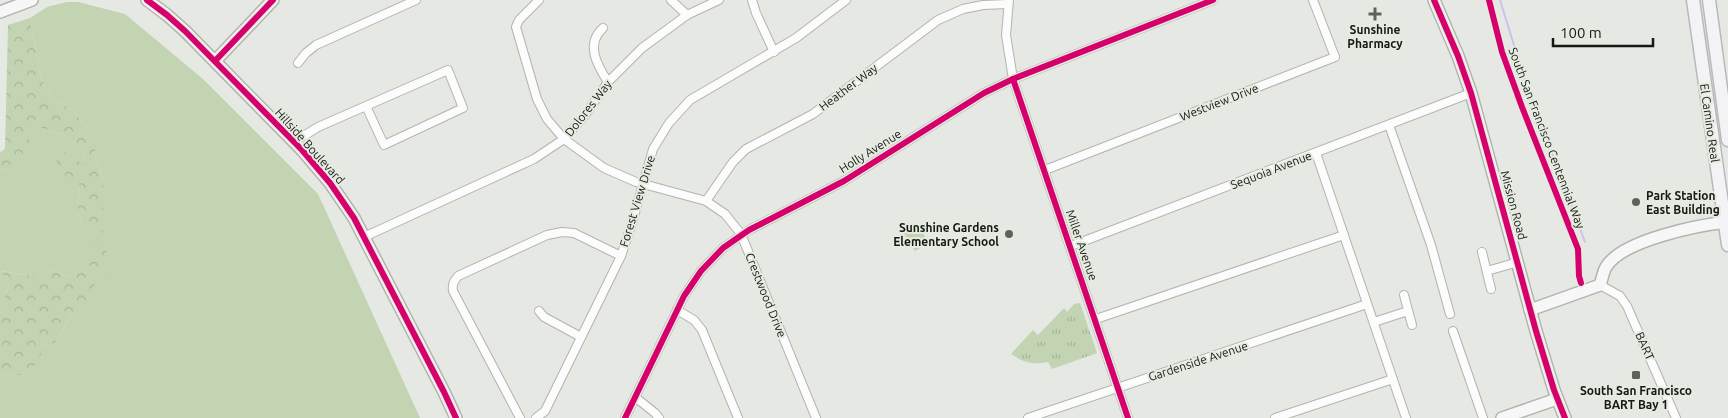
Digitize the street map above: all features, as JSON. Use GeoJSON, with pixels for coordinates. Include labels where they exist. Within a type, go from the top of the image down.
{"type":"FeatureCollection","features":[{"type":"Feature","properties":{"kind":"main road"},"geometry":{"type":"LineString","coordinates":[[0,12],[32,0]]}},
{"type":"Feature","properties":{"kind":"main road","name":"Hillside Boulevard"},"geometry":{"type":"LineString","coordinates":[[147,0],[170,17],[215,61],[294,142],[330,183],[364,237],[442,387],[456,418]]}},
{"type":"Feature","properties":{"kind":"main road"},"geometry":{"type":"LineString","coordinates":[[215,61],[273,0]]}},
{"type":"Feature","properties":{"kind":"main road","name":"Mission Road"},"geometry":{"type":"LineString","coordinates":[[1434,0],[1456,50],[1471,93],[1530,310],[1557,399],[1565,418]]}},
{"type":"Feature","properties":{"kind":"main road","name":"El Camino Real"},"geometry":{"type":"LineString","coordinates":[[1694,0],[1728,245]]}},
{"type":"Feature","properties":{"kind":"main road","name":"El Camino Real"},"geometry":{"type":"LineString","coordinates":[[1709,0],[1728,140]]}},
{"type":"Feature","properties":{"kind":"main road"},"geometry":{"type":"LineString","coordinates":[[1700,43],[1715,48]]}},
{"type":"Feature","properties":{"kind":"main road"},"geometry":{"type":"LineString","coordinates":[[1530,310],[1600,285],[1607,266],[1616,257],[1654,239],[1695,226],[1726,222]]}},
{"type":"Feature","properties":{"kind":"main road"},"geometry":{"type":"LineString","coordinates":[[1502,418],[1557,399]]}},
{"type":"Feature","properties":{"kind":"street"},"geometry":{"type":"LineString","coordinates":[[394,0],[398,8]]}},
{"type":"Feature","properties":{"kind":"street"},"geometry":{"type":"LineString","coordinates":[[298,63],[316,45],[416,0]]}},
{"type":"Feature","properties":{"kind":"street","name":"Crestwood Drive"},"geometry":{"type":"LineString","coordinates":[[539,0],[519,20],[516,26],[537,99],[546,119],[564,139],[604,168],[643,185],[706,201],[725,214],[741,234],[816,418]]}},
{"type":"Feature","properties":{"kind":"street"},"geometry":{"type":"LineString","coordinates":[[671,0],[687,15]]}},
{"type":"Feature","properties":{"kind":"street","name":"Dolores Way"},"geometry":{"type":"LineString","coordinates":[[364,237],[534,160],[564,139],[585,115],[608,82],[642,48],[687,15],[719,0]]}},
{"type":"Feature","properties":{"kind":"street"},"geometry":{"type":"LineString","coordinates":[[752,0],[774,52]]}},
{"type":"Feature","properties":{"kind":"street","name":"Forest View Drive"},"geometry":{"type":"LineString","coordinates":[[536,418],[545,411],[621,256],[653,149],[669,123],[690,100],[796,38],[846,0]]}},
{"type":"Feature","properties":{"kind":"street","name":"Westview Drive"},"geometry":{"type":"LineString","coordinates":[[1045,170],[1336,57],[1313,0]]}},
{"type":"Feature","properties":{"kind":"street","name":"Holly Avenue"},"geometry":{"type":"LineString","coordinates":[[625,418],[687,290],[722,248],[741,234],[844,181],[984,93],[1014,79],[1207,1]]}},
{"type":"Feature","properties":{"kind":"street","name":"Miller Avenue"},"geometry":{"type":"LineString","coordinates":[[1008,2],[1006,35],[1014,79],[1128,418]]}},
{"type":"Feature","properties":{"kind":"street","name":"Heather Way"},"geometry":{"type":"LineString","coordinates":[[706,201],[733,162],[746,149],[813,114],[938,20],[963,10],[1008,2]]}},
{"type":"Feature","properties":{"kind":"street"},"geometry":{"type":"LineString","coordinates":[[603,28],[596,35],[593,44],[598,66],[608,82]]}},
{"type":"Feature","properties":{"kind":"street"},"geometry":{"type":"LineString","coordinates":[[294,142],[312,130],[366,106],[448,70],[463,108],[384,145],[366,106]]}},
{"type":"Feature","properties":{"kind":"street","name":"Sequoia Avenue"},"geometry":{"type":"LineString","coordinates":[[1071,246],[1471,93]]}},
{"type":"Feature","properties":{"kind":"street"},"geometry":{"type":"LineString","coordinates":[[1389,125],[1431,245],[1450,314]]}},
{"type":"Feature","properties":{"kind":"street"},"geometry":{"type":"LineString","coordinates":[[1316,153],[1406,418]]}},
{"type":"Feature","properties":{"kind":"street"},"geometry":{"type":"LineString","coordinates":[[520,418],[452,291],[455,280],[458,276],[547,234],[574,233],[621,256]]}},
{"type":"Feature","properties":{"kind":"street"},"geometry":{"type":"LineString","coordinates":[[1096,319],[1344,236]]}},
{"type":"Feature","properties":{"kind":"street"},"geometry":{"type":"LineString","coordinates":[[1482,252],[1491,289]]}},
{"type":"Feature","properties":{"kind":"street"},"geometry":{"type":"LineString","coordinates":[[1487,271],[1518,262]]}},
{"type":"Feature","properties":{"kind":"street","name":"BART"},"geometry":{"type":"LineString","coordinates":[[1600,285],[1620,296],[1628,306],[1676,418]]}},
{"type":"Feature","properties":{"kind":"street"},"geometry":{"type":"LineString","coordinates":[[1404,295],[1412,325]]}},
{"type":"Feature","properties":{"kind":"street","name":"Gardenside Avenue"},"geometry":{"type":"LineString","coordinates":[[1028,418],[1367,304]]}},
{"type":"Feature","properties":{"kind":"street"},"geometry":{"type":"LineString","coordinates":[[677,310],[694,320],[702,330],[738,418]]}},
{"type":"Feature","properties":{"kind":"street"},"geometry":{"type":"LineString","coordinates":[[1374,322],[1408,311]]}},
{"type":"Feature","properties":{"kind":"street"},"geometry":{"type":"LineString","coordinates":[[539,312],[544,317],[581,337]]}},
{"type":"Feature","properties":{"kind":"street"},"geometry":{"type":"LineString","coordinates":[[1453,331],[1483,418]]}},
{"type":"Feature","properties":{"kind":"street"},"geometry":{"type":"LineString","coordinates":[[1276,418],[1393,379]]}},
{"type":"Feature","properties":{"kind":"street"},"geometry":{"type":"LineString","coordinates":[[635,397],[659,418]]}},
{"type":"Feature","properties":{"kind":"green space"},"geometry":{"type":"Polygon","coordinates":[[[67,2],[78,2],[125,14],[203,79],[318,194],[420,418],[0,418],[0,374],[26,376],[42,347],[55,343],[72,314],[72,277],[47,269],[39,277],[1,271],[10,284],[0,307],[0,169],[5,168],[24,118],[41,128],[65,135],[84,151],[85,167],[79,184],[78,209],[82,227],[103,233],[103,181],[94,152],[91,132],[74,111],[53,99],[41,79],[30,18],[47,7],[67,2]]]}},
{"type":"Feature","properties":{"kind":"green space"},"geometry":{"type":"Polygon","coordinates":[[[30,18],[41,79],[53,99],[74,111],[91,132],[98,145],[94,152],[103,181],[103,234],[82,227],[78,209],[79,184],[67,179],[56,160],[56,151],[63,151],[85,166],[84,151],[65,135],[41,128],[24,119],[30,135],[25,167],[0,169],[0,152],[5,149],[8,25],[30,18]]]}},
{"type":"Feature","properties":{"kind":"green space"},"geometry":{"type":"Polygon","coordinates":[[[917,224],[929,243],[915,251],[903,232],[917,224]]]}},
{"type":"Feature","properties":{"kind":"green space"},"geometry":{"type":"Polygon","coordinates":[[[87,243],[101,244],[111,258],[105,274],[86,263],[87,243]]]}},
{"type":"Feature","properties":{"kind":"green space"},"geometry":{"type":"Polygon","coordinates":[[[47,269],[72,277],[83,272],[96,280],[86,310],[72,314],[55,343],[42,347],[40,359],[26,376],[0,374],[0,307],[10,284],[0,271],[39,277],[47,269]]]}},
{"type":"Feature","properties":{"kind":"green space"},"geometry":{"type":"Polygon","coordinates":[[[1080,303],[1097,353],[1052,369],[1048,362],[1029,362],[1011,354],[1033,330],[1038,335],[1064,308],[1067,312],[1074,304],[1080,303]]]}},
{"type":"Feature","properties":{"kind":"waterway"},"geometry":{"type":"LineString","coordinates":[[1500,0],[1527,87],[1585,242]]}},
{"type":"Feature","properties":{"kind":"cycle path"},"geometry":{"type":"LineString","coordinates":[[147,0],[185,31],[302,150],[330,183],[354,218],[456,418]]}},
{"type":"Feature","properties":{"kind":"cycle path"},"geometry":{"type":"LineString","coordinates":[[215,61],[273,0]]}},
{"type":"Feature","properties":{"kind":"cycle path"},"geometry":{"type":"LineString","coordinates":[[625,418],[684,296],[701,271],[723,248],[749,230],[844,181],[984,93],[1013,79],[1213,0]]}},
{"type":"Feature","properties":{"kind":"cycle path"},"geometry":{"type":"LineString","coordinates":[[1434,0],[1458,56],[1471,93],[1536,331],[1554,390],[1565,418]]}},
{"type":"Feature","properties":{"kind":"cycle path","name":"South San Francisco Centennial Way"},"geometry":{"type":"LineString","coordinates":[[1489,0],[1502,52],[1578,249],[1581,283]]}},
{"type":"Feature","properties":{"kind":"cycle path"},"geometry":{"type":"LineString","coordinates":[[1013,79],[1128,418]]}},
{"type":"Feature","properties":{"kind":"place","name":"Sunshine Pharmacy"},"geometry":{"type":"Point","coordinates":[1375,14]}},
{"type":"Feature","properties":{"kind":"place","name":"Park Station East Building"},"geometry":{"type":"Point","coordinates":[1636,202]}},
{"type":"Feature","properties":{"kind":"place","name":"Sunshine Gardens Elementary School"},"geometry":{"type":"Point","coordinates":[1009,234]}},
{"type":"Feature","properties":{"kind":"place","name":"South San Francisco BART Bay 1"},"geometry":{"type":"Point","coordinates":[1636,375]}}]}
